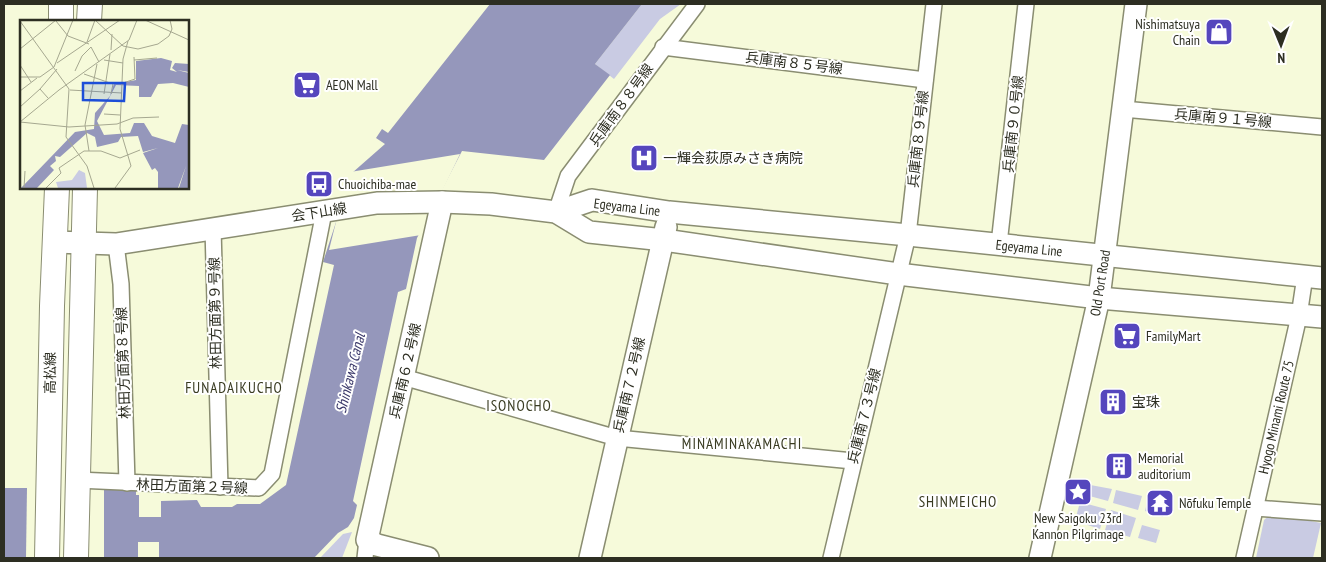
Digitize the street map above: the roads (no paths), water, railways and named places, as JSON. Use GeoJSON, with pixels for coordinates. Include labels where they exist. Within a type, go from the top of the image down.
{"type":"FeatureCollection","features":[{"type":"Feature","properties":{"kind":"main road"},"geometry":{"type":"LineString","coordinates":[[61,4],[61,20]]}},
{"type":"Feature","properties":{"kind":"main road"},"geometry":{"type":"LineString","coordinates":[[89,20],[90,4]]}},
{"type":"Feature","properties":{"kind":"main road","name":"高松線"},"geometry":{"type":"LineString","coordinates":[[47,558],[54,242],[57,189]]}},
{"type":"Feature","properties":{"kind":"main road"},"geometry":{"type":"LineString","coordinates":[[76,558],[85,189]]}},
{"type":"Feature","properties":{"kind":"street","name":"兵庫南８８号線"},"geometry":{"type":"LineString","coordinates":[[556,212],[568,176],[697,4]]}},
{"type":"Feature","properties":{"kind":"street","name":"兵庫南８９号線"},"geometry":{"type":"LineString","coordinates":[[898,274],[908,235],[934,4]]}},
{"type":"Feature","properties":{"kind":"street","name":"兵庫南９０号線"},"geometry":{"type":"LineString","coordinates":[[999,244],[1026,4]]}},
{"type":"Feature","properties":{"kind":"street","name":"Old Port Road"},"geometry":{"type":"LineString","coordinates":[[1040,558],[1100,298],[1136,4]]}},
{"type":"Feature","properties":{"kind":"street","name":"兵庫南８５号線"},"geometry":{"type":"LineString","coordinates":[[663,47],[925,80]]}},
{"type":"Feature","properties":{"kind":"street","name":"兵庫南９１号線"},"geometry":{"type":"LineString","coordinates":[[1123,110],[1322,126]]}},
{"type":"Feature","properties":{"kind":"street","name":"Egeyama Line"},"geometry":{"type":"LineString","coordinates":[[556,212],[592,200],[668,212],[1314,277]]}},
{"type":"Feature","properties":{"kind":"street","name":"会下山線"},"geometry":{"type":"LineString","coordinates":[[54,242],[116,244],[377,203],[440,202],[491,204],[556,212]]}},
{"type":"Feature","properties":{"kind":"street","name":"兵庫南６２号線"},"geometry":{"type":"LineString","coordinates":[[370,548],[403,377],[440,202]]}},
{"type":"Feature","properties":{"kind":"street","name":"林田方面第２号線"},"geometry":{"type":"LineString","coordinates":[[77,484],[126,483],[260,488],[272,474],[332,211]]}},
{"type":"Feature","properties":{"kind":"street","name":"Egeyama Line"},"geometry":{"type":"LineString","coordinates":[[556,212],[589,232],[664,240],[898,274],[1100,298],[1322,317]]}},
{"type":"Feature","properties":{"kind":"street","name":"兵庫南７２号線"},"geometry":{"type":"LineString","coordinates":[[590,558],[664,240],[668,212]]}},
{"type":"Feature","properties":{"kind":"street","name":"林田方面第９号線"},"geometry":{"type":"LineString","coordinates":[[213,228],[220,488]]}},
{"type":"Feature","properties":{"kind":"street","name":"林田方面第８号線"},"geometry":{"type":"LineString","coordinates":[[116,244],[121,284],[126,483]]}},
{"type":"Feature","properties":{"kind":"street","name":"兵庫南７３号線"},"geometry":{"type":"LineString","coordinates":[[831,558],[898,274]]}},
{"type":"Feature","properties":{"kind":"street","name":"Hyogo Minami Route 75"},"geometry":{"type":"LineString","coordinates":[[1244,558],[1299,316],[1314,277]]}},
{"type":"Feature","properties":{"kind":"street"},"geometry":{"type":"LineString","coordinates":[[403,377],[617,438],[853,461]]}},
{"type":"Feature","properties":{"kind":"street"},"geometry":{"type":"LineString","coordinates":[[1256,508],[1322,513]]}},
{"type":"Feature","properties":{"kind":"street"},"geometry":{"type":"LineString","coordinates":[[370,548],[428,558]]}},
{"type":"Feature","properties":{"kind":"water","name":"Shinkawa Canal"},"geometry":{"type":"Polygon","coordinates":[[[490,4],[642,4],[595,64],[610,75],[544,160],[462,151],[417,238],[406,289],[398,292],[353,501],[357,505],[354,518],[348,527],[338,533],[314,558],[159,558],[159,542],[138,542],[138,558],[4,558],[4,488],[136,488],[136,495],[139,495],[139,517],[161,517],[161,501],[197,500],[201,507],[232,507],[237,504],[260,504],[286,485],[334,265],[323,262],[352,173],[385,144],[376,138],[382,129],[388,133],[490,4]]]}},
{"type":"Feature","properties":{"kind":"place","name":"Nishimatsuya Chain"},"geometry":{"type":"Point","coordinates":[1219,32]}},
{"type":"Feature","properties":{"kind":"place","name":"AEON Mall"},"geometry":{"type":"Point","coordinates":[307,85]}},
{"type":"Feature","properties":{"kind":"place","name":"一輝会荻原みさき病院"},"geometry":{"type":"Point","coordinates":[644,158]}},
{"type":"Feature","properties":{"kind":"place","name":"Chuoichiba-mae"},"geometry":{"type":"Point","coordinates":[319,184]}},
{"type":"Feature","properties":{"kind":"place","name":"FamilyMart"},"geometry":{"type":"Point","coordinates":[1127,336]}},
{"type":"Feature","properties":{"kind":"place","name":"宝珠"},"geometry":{"type":"Point","coordinates":[1113,402]}},
{"type":"Feature","properties":{"kind":"place","name":"Memorial auditorium"},"geometry":{"type":"Point","coordinates":[1119,466]}},
{"type":"Feature","properties":{"kind":"place","name":"New Saigoku 23rd Kannon Pilgrimage"},"geometry":{"type":"Point","coordinates":[1078,492]}},
{"type":"Feature","properties":{"kind":"place","name":"Nōfuku Temple"},"geometry":{"type":"Point","coordinates":[1160,503]}},
{"type":"Feature","properties":{"kind":"district","name":"FUNADAIKUCHO"},"geometry":{"type":"Point","coordinates":[234,387]}},
{"type":"Feature","properties":{"kind":"district","name":"ISONOCHO"},"geometry":{"type":"Point","coordinates":[519,405]}},
{"type":"Feature","properties":{"kind":"district","name":"MINAMINAKAMACHI"},"geometry":{"type":"Point","coordinates":[742,443]}},
{"type":"Feature","properties":{"kind":"district","name":"SHINMEICHO"},"geometry":{"type":"Point","coordinates":[958,501]}}]}
